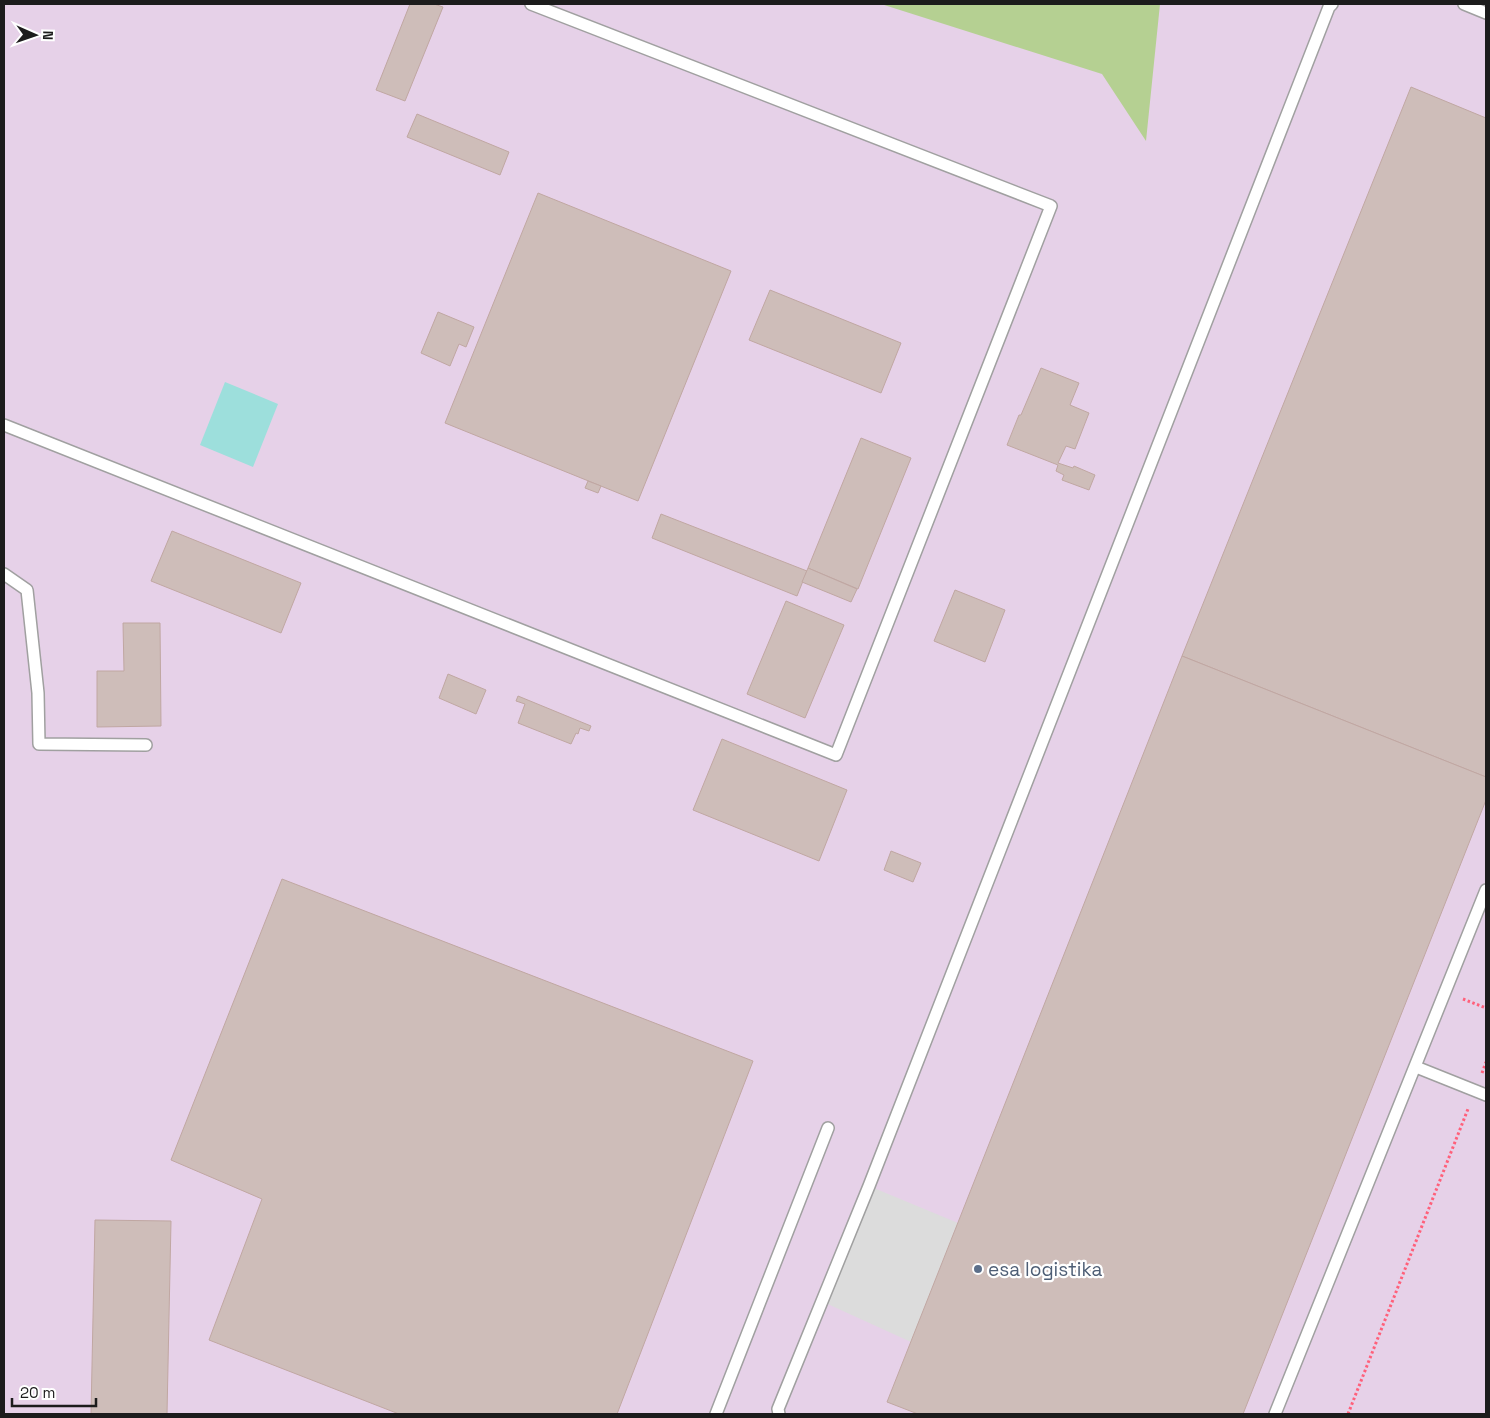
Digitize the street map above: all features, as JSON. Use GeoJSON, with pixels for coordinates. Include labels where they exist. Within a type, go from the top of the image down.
{"type":"FeatureCollection","features":[{"type":"Feature","properties":{"kind":"lane"},"geometry":{"type":"LineString","coordinates":[[4,425],[836,755],[1051,206],[531,4]]}},
{"type":"Feature","properties":{"kind":"lane"},"geometry":{"type":"LineString","coordinates":[[779,1414],[778,1409],[869,1186],[1329,7],[1332,4]]}},
{"type":"Feature","properties":{"kind":"lane"},"geometry":{"type":"LineString","coordinates":[[1464,4],[1486,13]]}},
{"type":"Feature","properties":{"kind":"lane"},"geometry":{"type":"LineString","coordinates":[[4,574],[27,590],[38,693],[39,744],[146,744]]}},
{"type":"Feature","properties":{"kind":"lane"},"geometry":{"type":"LineString","coordinates":[[1275,1414],[1486,890]]}},
{"type":"Feature","properties":{"kind":"lane"},"geometry":{"type":"LineString","coordinates":[[1416,1067],[1486,1095]]}},
{"type":"Feature","properties":{"kind":"lane"},"geometry":{"type":"LineString","coordinates":[[716,1414],[828,1128]]}},
{"type":"Feature","properties":{"kind":"path"},"geometry":{"type":"LineString","coordinates":[[1446,992],[1486,1008]]}},
{"type":"Feature","properties":{"kind":"path"},"geometry":{"type":"LineString","coordinates":[[1348,1414],[1486,1062]]}},
{"type":"Feature","properties":{"kind":"shaded area"},"geometry":{"type":"Polygon","coordinates":[[[4,4],[1486,4],[1486,1414],[4,1414],[4,4]]]}},
{"type":"Feature","properties":{"kind":"shaded area"},"geometry":{"type":"Polygon","coordinates":[[[869,1186],[958,1223],[911,1342],[821,1301],[869,1186]]]}},
{"type":"Feature","properties":{"kind":"green space"},"geometry":{"type":"Polygon","coordinates":[[[881,4],[1160,4],[1146,141],[1102,74],[881,4]]]}},
{"type":"Feature","properties":{"kind":"water"},"geometry":{"type":"Polygon","coordinates":[[[225,382],[278,404],[253,467],[200,445],[225,382]]]}},
{"type":"Feature","properties":{"kind":"building"},"geometry":{"type":"Polygon","coordinates":[[[410,4],[434,4],[443,7],[405,101],[376,90],[410,4]]]}},
{"type":"Feature","properties":{"kind":"building"},"geometry":{"type":"Polygon","coordinates":[[[1411,87],[1486,118],[1486,777],[1182,656],[1411,87]]]}},
{"type":"Feature","properties":{"kind":"building"},"geometry":{"type":"Polygon","coordinates":[[[417,114],[509,152],[500,175],[407,137],[417,114]]]}},
{"type":"Feature","properties":{"kind":"building"},"geometry":{"type":"Polygon","coordinates":[[[538,193],[731,271],[638,501],[445,423],[538,193]]]}},
{"type":"Feature","properties":{"kind":"building"},"geometry":{"type":"Polygon","coordinates":[[[770,290],[901,343],[881,393],[749,340],[770,290]]]}},
{"type":"Feature","properties":{"kind":"building"},"geometry":{"type":"Polygon","coordinates":[[[438,312],[474,327],[466,347],[459,344],[450,366],[421,353],[438,312]]]}},
{"type":"Feature","properties":{"kind":"building"},"geometry":{"type":"Polygon","coordinates":[[[1041,368],[1079,383],[1070,405],[1089,413],[1075,449],[1066,446],[1058,463],[1073,468],[1074,466],[1095,475],[1089,490],[1062,480],[1064,475],[1056,471],[1058,465],[1007,445],[1041,368]]]}},
{"type":"Feature","properties":{"kind":"building"},"geometry":{"type":"Polygon","coordinates":[[[861,438],[911,458],[858,589],[808,568],[861,438]]]}},
{"type":"Feature","properties":{"kind":"building"},"geometry":{"type":"Polygon","coordinates":[[[588,481],[601,486],[598,493],[585,488],[588,481]]]}},
{"type":"Feature","properties":{"kind":"building"},"geometry":{"type":"Polygon","coordinates":[[[661,514],[807,571],[797,596],[652,538],[661,514]]]}},
{"type":"Feature","properties":{"kind":"building"},"geometry":{"type":"Polygon","coordinates":[[[172,531],[301,583],[281,633],[151,581],[172,531]]]}},
{"type":"Feature","properties":{"kind":"building"},"geometry":{"type":"Polygon","coordinates":[[[808,568],[857,589],[851,602],[802,582],[808,568]]]}},
{"type":"Feature","properties":{"kind":"building"},"geometry":{"type":"Polygon","coordinates":[[[955,590],[1005,610],[985,662],[934,641],[955,590]]]}},
{"type":"Feature","properties":{"kind":"building"},"geometry":{"type":"Polygon","coordinates":[[[786,601],[844,625],[805,718],[747,694],[786,601]]]}},
{"type":"Feature","properties":{"kind":"building"},"geometry":{"type":"Polygon","coordinates":[[[123,623],[160,623],[161,726],[97,727],[97,671],[124,671],[123,623]]]}},
{"type":"Feature","properties":{"kind":"building"},"geometry":{"type":"Polygon","coordinates":[[[1182,656],[1486,777],[1486,800],[1243,1414],[918,1414],[887,1402],[1182,656]]]}},
{"type":"Feature","properties":{"kind":"building"},"geometry":{"type":"Polygon","coordinates":[[[448,674],[486,690],[476,714],[439,698],[448,674]]]}},
{"type":"Feature","properties":{"kind":"building"},"geometry":{"type":"Polygon","coordinates":[[[518,696],[591,726],[589,731],[580,728],[571,744],[518,723],[525,704],[516,701],[518,696]]]}},
{"type":"Feature","properties":{"kind":"building"},"geometry":{"type":"Polygon","coordinates":[[[722,739],[847,790],[819,861],[693,810],[722,739]]]}},
{"type":"Feature","properties":{"kind":"building"},"geometry":{"type":"Polygon","coordinates":[[[891,851],[921,863],[913,882],[884,870],[891,851]]]}},
{"type":"Feature","properties":{"kind":"building"},"geometry":{"type":"Polygon","coordinates":[[[282,879],[753,1061],[617,1414],[399,1414],[209,1340],[262,1199],[171,1160],[282,879]]]}},
{"type":"Feature","properties":{"kind":"building"},"geometry":{"type":"Polygon","coordinates":[[[95,1220],[171,1221],[167,1414],[91,1414],[95,1220]]]}},
{"type":"Feature","properties":{"kind":"place","name":"esa logistika"},"geometry":{"type":"Point","coordinates":[978,1269]}}]}
